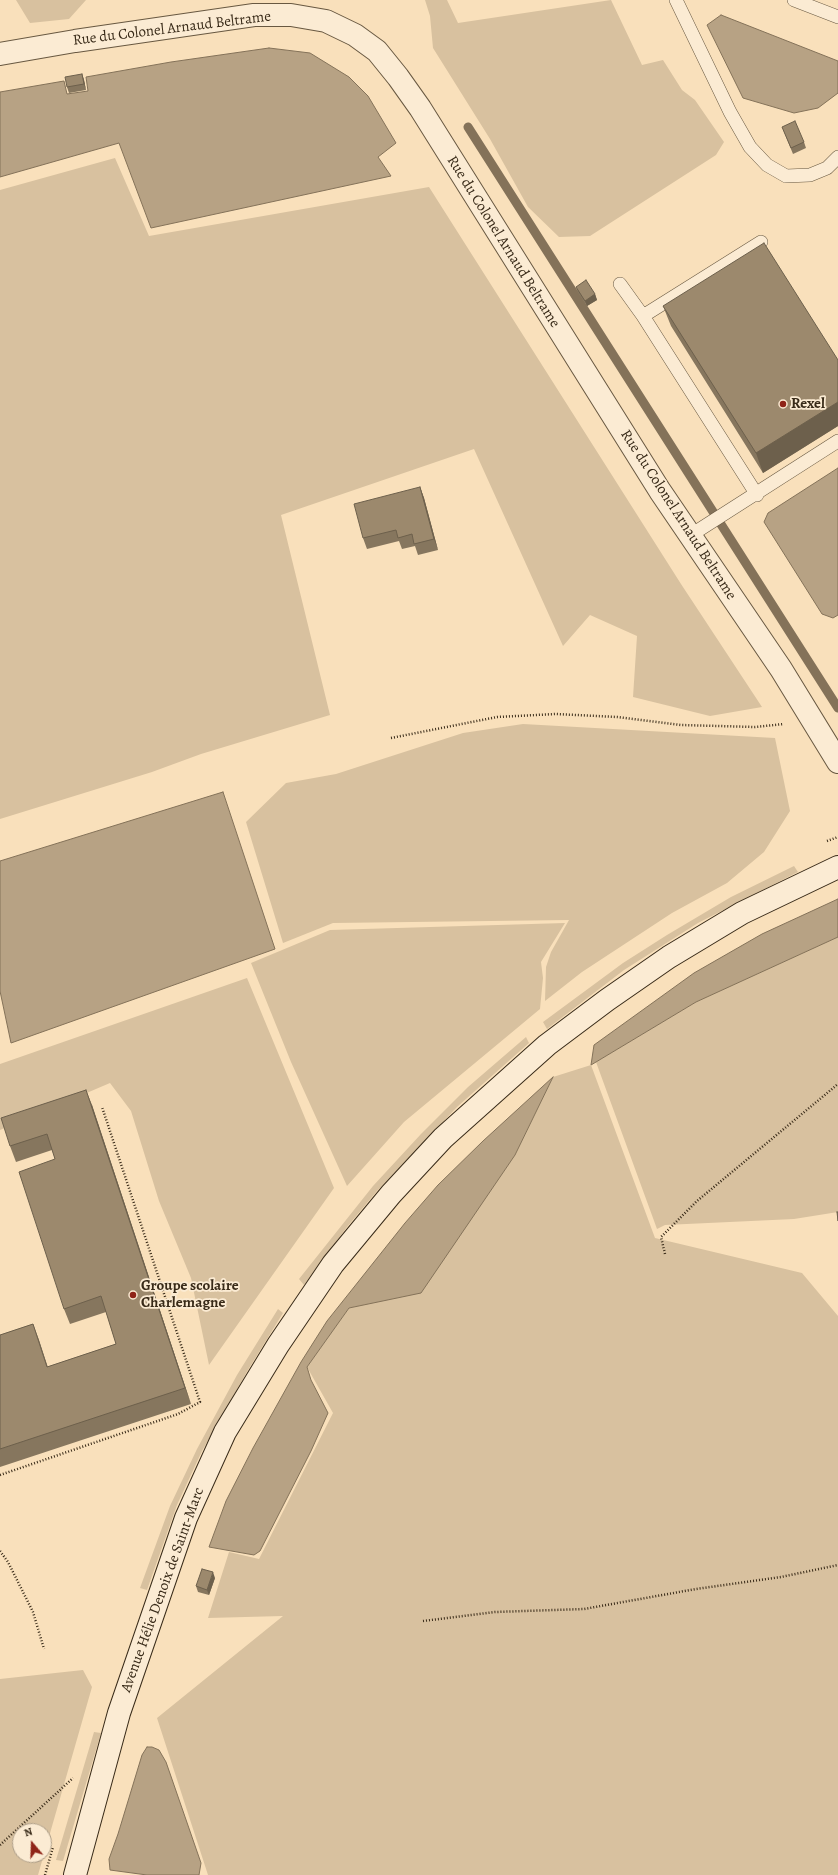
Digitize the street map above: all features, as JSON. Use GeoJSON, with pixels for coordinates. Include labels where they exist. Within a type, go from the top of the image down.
{"type":"FeatureCollection","features":[{"type":"Feature","properties":{"kind":"street","name":"Rue du Colonel Arnaud Beltrame"},"geometry":{"type":"LineString","coordinates":[[0,54],[75,41],[254,15],[291,15],[326,21],[355,35],[377,52],[398,77],[420,108],[538,299],[691,535],[781,669],[838,762]]}},
{"type":"Feature","properties":{"kind":"street","name":"Avenue Hélie Denoix de Saint-Marc"},"geometry":{"type":"LineString","coordinates":[[75,1875],[119,1714],[186,1518],[225,1432],[278,1345],[334,1264],[391,1194],[444,1138],[547,1045],[607,1000],[669,957],[742,913],[838,867]]}},
{"type":"Feature","properties":{"kind":"lane"},"geometry":{"type":"LineString","coordinates":[[676,0],[730,112],[750,147],[767,165],[786,176],[810,175],[827,168],[838,158]]}},
{"type":"Feature","properties":{"kind":"lane"},"geometry":{"type":"LineString","coordinates":[[794,0],[838,17]]}},
{"type":"Feature","properties":{"kind":"lane"},"geometry":{"type":"LineString","coordinates":[[643,316],[761,242]]}},
{"type":"Feature","properties":{"kind":"lane"},"geometry":{"type":"LineString","coordinates":[[620,284],[643,316],[756,495]]}},
{"type":"Feature","properties":{"kind":"lane"},"geometry":{"type":"LineString","coordinates":[[691,535],[756,495],[838,441]]}},
{"type":"Feature","properties":{"kind":"path"},"geometry":{"type":"LineString","coordinates":[[391,738],[497,717],[556,714],[617,717],[681,725],[755,727],[784,724]]}},
{"type":"Feature","properties":{"kind":"path"},"geometry":{"type":"LineString","coordinates":[[664,1254],[662,1237],[697,1201],[838,1084]]}},
{"type":"Feature","properties":{"kind":"path"},"geometry":{"type":"LineString","coordinates":[[0,1475],[178,1414],[200,1402],[102,1107]]}},
{"type":"Feature","properties":{"kind":"path"},"geometry":{"type":"LineString","coordinates":[[0,1551],[8,1562],[33,1612],[44,1649]]}},
{"type":"Feature","properties":{"kind":"path"},"geometry":{"type":"LineString","coordinates":[[423,1621],[495,1612],[584,1609],[696,1589],[781,1577],[838,1565]]}},
{"type":"Feature","properties":{"kind":"path"},"geometry":{"type":"LineString","coordinates":[[0,1845],[75,1776]]}},
{"type":"Feature","properties":{"kind":"shaded area"},"geometry":{"type":"Polygon","coordinates":[[[16,0],[86,0],[69,19],[30,23],[16,0]]]}},
{"type":"Feature","properties":{"kind":"shaded area"},"geometry":{"type":"Polygon","coordinates":[[[425,0],[447,0],[458,23],[611,0],[642,65],[663,60],[682,90],[695,100],[724,142],[716,155],[590,236],[559,237],[528,207],[490,139],[433,48],[430,16],[425,0]]]}},
{"type":"Feature","properties":{"kind":"shaded area"},"geometry":{"type":"Polygon","coordinates":[[[721,15],[838,61],[838,93],[818,108],[794,113],[743,98],[707,25],[721,15]]]}},
{"type":"Feature","properties":{"kind":"shaded area"},"geometry":{"type":"Polygon","coordinates":[[[269,48],[310,53],[349,77],[368,96],[396,143],[378,157],[391,176],[151,228],[119,143],[0,177],[0,92],[64,81],[67,94],[88,91],[86,77],[171,62],[269,48]]]}},
{"type":"Feature","properties":{"kind":"shaded area"},"geometry":{"type":"Polygon","coordinates":[[[115,158],[149,236],[429,187],[681,584],[762,707],[710,716],[633,697],[637,636],[590,615],[563,646],[474,449],[281,515],[330,715],[201,754],[152,772],[0,819],[0,190],[115,158]]]}},
{"type":"Feature","properties":{"kind":"shaded area"},"geometry":{"type":"Polygon","coordinates":[[[838,468],[838,615],[833,618],[822,614],[764,522],[768,513],[838,468]]]}},
{"type":"Feature","properties":{"kind":"shaded area"},"geometry":{"type":"Polygon","coordinates":[[[523,724],[775,738],[790,811],[764,852],[727,883],[672,913],[582,972],[545,1001],[546,967],[551,952],[569,920],[333,923],[283,943],[246,822],[286,783],[336,774],[463,733],[523,724]]]}},
{"type":"Feature","properties":{"kind":"shaded area"},"geometry":{"type":"Polygon","coordinates":[[[223,792],[275,949],[11,1043],[0,991],[0,861],[223,792]]]}},
{"type":"Feature","properties":{"kind":"shaded area"},"geometry":{"type":"Polygon","coordinates":[[[794,866],[798,872],[698,923],[624,970],[547,1029],[543,1022],[623,963],[731,897],[794,866]]]}},
{"type":"Feature","properties":{"kind":"shaded area"},"geometry":{"type":"Polygon","coordinates":[[[838,899],[838,937],[696,1002],[591,1065],[594,1045],[694,973],[762,934],[838,899]]]}},
{"type":"Feature","properties":{"kind":"shaded area"},"geometry":{"type":"Polygon","coordinates":[[[565,923],[541,962],[543,978],[540,1009],[404,1122],[347,1186],[291,1062],[251,963],[330,930],[565,923]]]}},
{"type":"Feature","properties":{"kind":"shaded area"},"geometry":{"type":"Polygon","coordinates":[[[838,937],[838,1212],[794,1219],[665,1225],[657,1229],[596,1062],[696,1002],[838,937]]]}},
{"type":"Feature","properties":{"kind":"shaded area"},"geometry":{"type":"Polygon","coordinates":[[[247,978],[334,1188],[209,1365],[191,1278],[159,1201],[131,1111],[110,1083],[0,1130],[0,1064],[247,978]]]}},
{"type":"Feature","properties":{"kind":"shaded area"},"geometry":{"type":"Polygon","coordinates":[[[526,1037],[529,1043],[457,1107],[377,1191],[347,1227],[304,1285],[299,1279],[373,1186],[421,1134],[468,1087],[526,1037]]]}},
{"type":"Feature","properties":{"kind":"shaded area"},"geometry":{"type":"Polygon","coordinates":[[[591,1065],[655,1238],[802,1273],[838,1316],[838,1875],[208,1875],[157,1718],[283,1616],[208,1618],[229,1552],[259,1559],[333,1413],[307,1367],[349,1308],[421,1292],[515,1155],[553,1077],[591,1065]]]}},
{"type":"Feature","properties":{"kind":"shaded area"},"geometry":{"type":"Polygon","coordinates":[[[553,1077],[515,1155],[421,1293],[349,1308],[307,1367],[311,1380],[328,1413],[311,1451],[260,1551],[254,1555],[209,1547],[226,1501],[253,1448],[301,1362],[327,1321],[405,1223],[438,1185],[483,1141],[553,1077]]]}},
{"type":"Feature","properties":{"kind":"shaded area"},"geometry":{"type":"Polygon","coordinates":[[[278,1309],[283,1313],[248,1370],[202,1451],[177,1505],[147,1590],[140,1588],[170,1506],[197,1449],[237,1375],[278,1309]]]}},
{"type":"Feature","properties":{"kind":"shaded area"},"geometry":{"type":"Polygon","coordinates":[[[83,1670],[92,1687],[52,1826],[52,1823],[12,1823],[12,1863],[42,1863],[38,1875],[0,1875],[0,1679],[83,1670]]]}},
{"type":"Feature","properties":{"kind":"shaded area"},"geometry":{"type":"Polygon","coordinates":[[[94,1732],[101,1733],[63,1861],[56,1860],[94,1732]]]}},
{"type":"Feature","properties":{"kind":"shaded area"},"geometry":{"type":"Polygon","coordinates":[[[147,1747],[152,1747],[159,1750],[166,1762],[201,1863],[199,1875],[147,1875],[110,1870],[109,1859],[142,1755],[147,1747]]]}},
{"type":"Feature","properties":{"kind":"building"},"geometry":{"type":"Polygon","coordinates":[[[82,74],[84,84],[67,87],[65,77],[82,74]]]}},
{"type":"Feature","properties":{"kind":"building"},"geometry":{"type":"Polygon","coordinates":[[[795,121],[804,142],[791,148],[782,127],[795,121]]]}},
{"type":"Feature","properties":{"kind":"building"},"geometry":{"type":"Polygon","coordinates":[[[764,243],[838,360],[838,402],[756,453],[663,306],[764,243]]]}},
{"type":"Feature","properties":{"kind":"building"},"geometry":{"type":"Polygon","coordinates":[[[586,280],[595,294],[585,301],[576,287],[586,280]]]}},
{"type":"Feature","properties":{"kind":"building"},"geometry":{"type":"Polygon","coordinates":[[[420,487],[434,539],[414,544],[412,534],[398,538],[396,530],[363,538],[354,504],[420,487]]]}},
{"type":"Feature","properties":{"kind":"building"},"geometry":{"type":"Polygon","coordinates":[[[86,1090],[185,1388],[0,1449],[0,1335],[33,1324],[47,1367],[116,1344],[101,1296],[64,1309],[19,1172],[55,1159],[47,1134],[10,1146],[1,1118],[86,1090]]]}},
{"type":"Feature","properties":{"kind":"building"},"geometry":{"type":"Polygon","coordinates":[[[202,1569],[213,1572],[207,1590],[196,1586],[202,1569]]]}},
{"type":"Feature","properties":{"kind":"waterway"},"geometry":{"type":"LineString","coordinates":[[468,127],[838,708]]}},
{"type":"Feature","properties":{"kind":"place","name":"Rexel"},"geometry":{"type":"Point","coordinates":[783,404]}},
{"type":"Feature","properties":{"kind":"place","name":"Groupe scolaire Charlemagne"},"geometry":{"type":"Point","coordinates":[133,1295]}}]}
